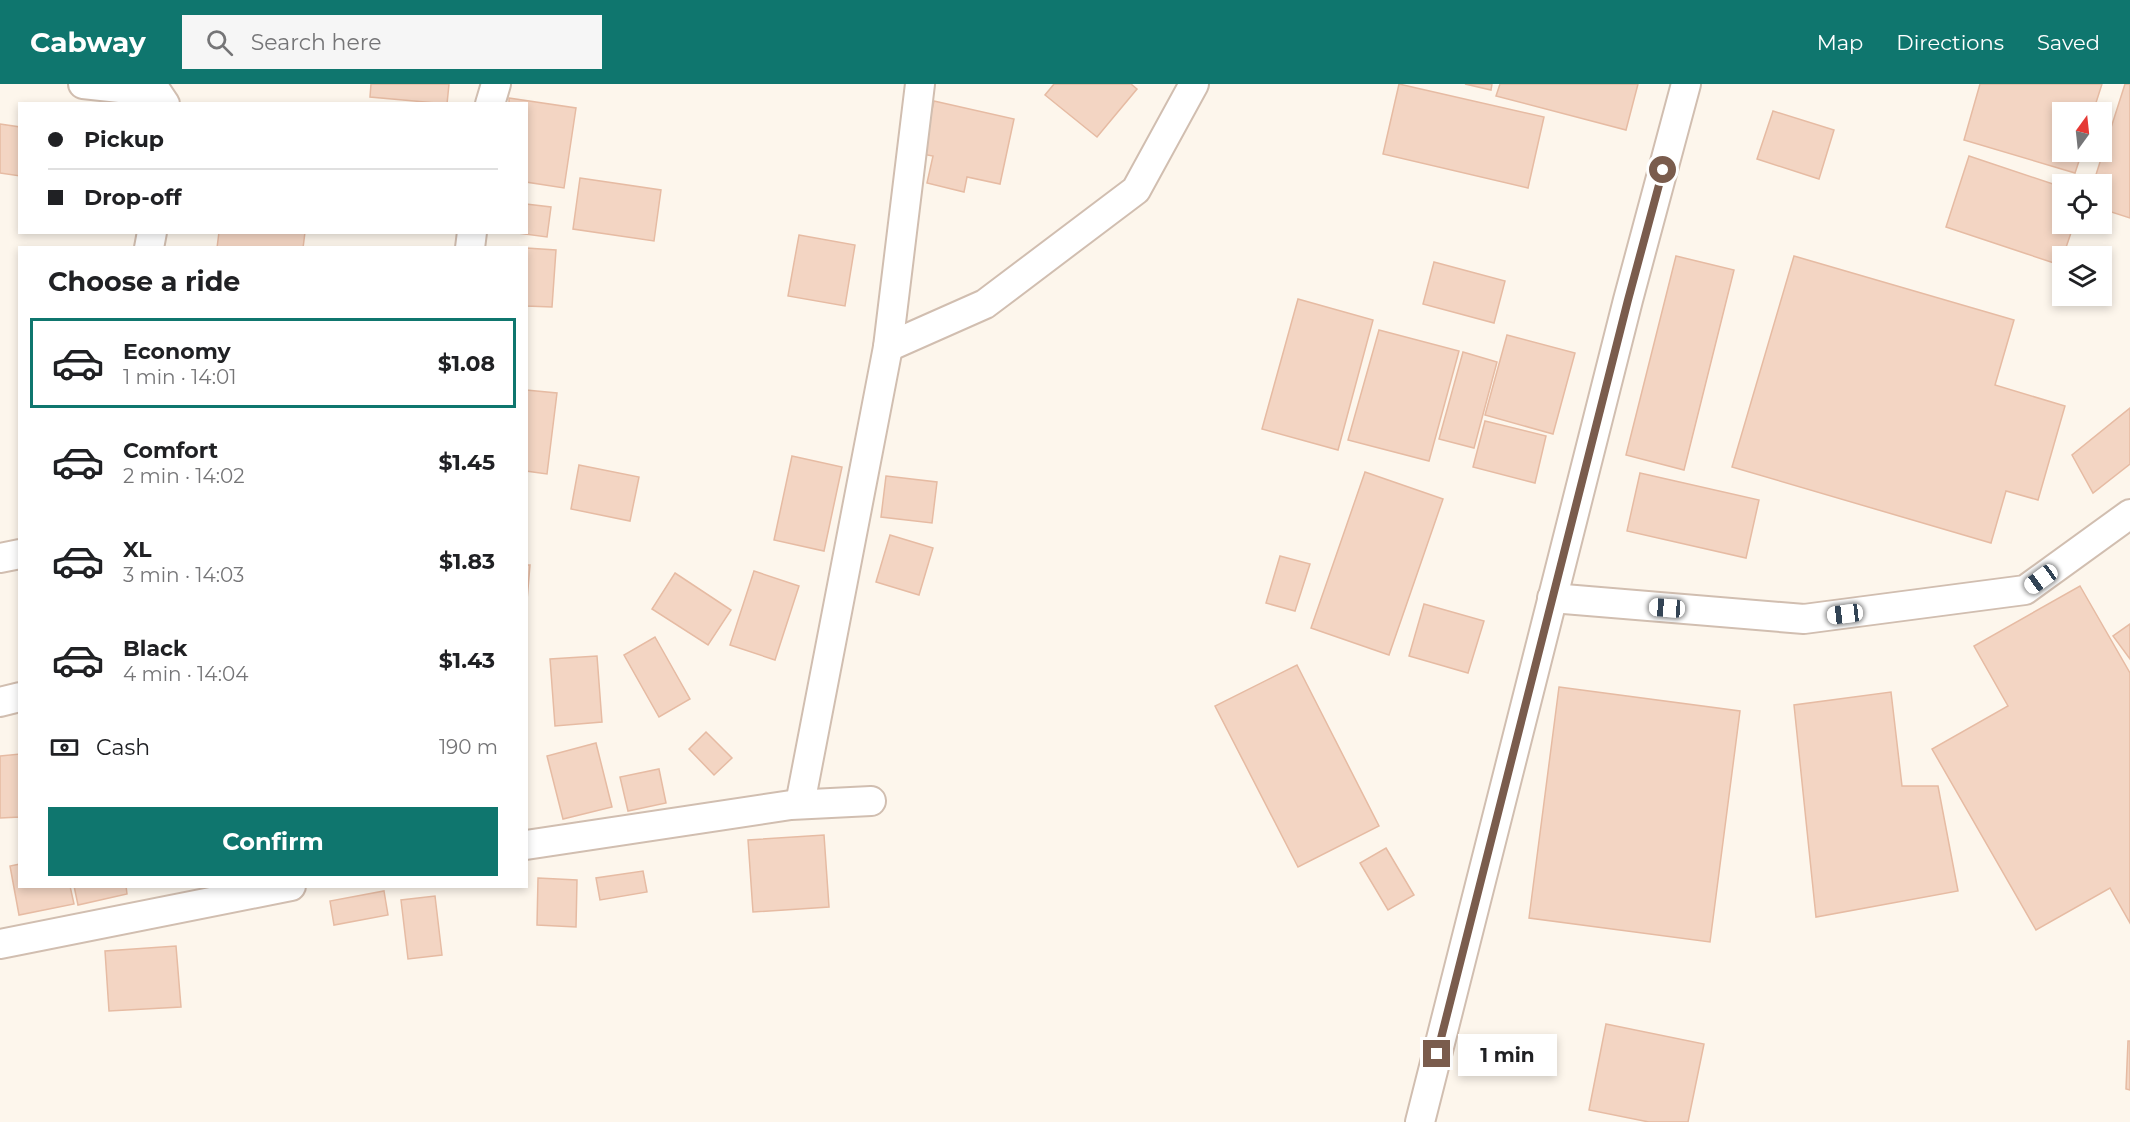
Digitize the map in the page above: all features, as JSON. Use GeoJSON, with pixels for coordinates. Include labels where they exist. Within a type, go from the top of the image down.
{"type":"FeatureCollection","features":[{"type":"Feature","properties":{"kind":"street"},"geometry":{"type":"LineString","coordinates":[[82,84],[157,92],[164,102]]}},
{"type":"Feature","properties":{"kind":"street"},"geometry":{"type":"LineString","coordinates":[[491,102],[496,84]]}},
{"type":"Feature","properties":{"kind":"street"},"geometry":{"type":"LineString","coordinates":[[800,804],[888,347],[920,84]]}},
{"type":"Feature","properties":{"kind":"street"},"geometry":{"type":"LineString","coordinates":[[888,347],[984,304],[1136,190],[1194,84]]}},
{"type":"Feature","properties":{"kind":"street"},"geometry":{"type":"LineString","coordinates":[[1420,1122],[1625,311],[1686,84]]}},
{"type":"Feature","properties":{"kind":"street"},"geometry":{"type":"LineString","coordinates":[[1552,598],[1804,619],[2025,590],[2130,514]]}},
{"type":"Feature","properties":{"kind":"street"},"geometry":{"type":"LineString","coordinates":[[0,558],[18,554]]}},
{"type":"Feature","properties":{"kind":"street"},"geometry":{"type":"LineString","coordinates":[[0,702],[18,698]]}},
{"type":"Feature","properties":{"kind":"street"},"geometry":{"type":"LineString","coordinates":[[528,845],[800,804],[871,801]]}},
{"type":"Feature","properties":{"kind":"street"},"geometry":{"type":"LineString","coordinates":[[0,944],[281,888]]}},
{"type":"Feature","properties":{"kind":"building"},"geometry":{"type":"Polygon","coordinates":[[[371,84],[449,84],[447,102],[370,97],[371,84]]]}},
{"type":"Feature","properties":{"kind":"building"},"geometry":{"type":"Polygon","coordinates":[[[1054,84],[1131,84],[1137,89],[1097,137],[1045,95],[1054,84]]]}},
{"type":"Feature","properties":{"kind":"building"},"geometry":{"type":"Polygon","coordinates":[[[1399,84],[1544,117],[1528,188],[1383,154],[1399,84]]]}},
{"type":"Feature","properties":{"kind":"building"},"geometry":{"type":"Polygon","coordinates":[[[1465,84],[1492,84],[1491,90],[1465,84]]]}},
{"type":"Feature","properties":{"kind":"building"},"geometry":{"type":"Polygon","coordinates":[[[1500,84],[1638,84],[1626,130],[1496,96],[1500,84]]]}},
{"type":"Feature","properties":{"kind":"building"},"geometry":{"type":"Polygon","coordinates":[[[1980,84],[2102,84],[2096,102],[2052,102],[2052,162],[2079,162],[2075,173],[1964,140],[1980,84]]]}},
{"type":"Feature","properties":{"kind":"building"},"geometry":{"type":"Polygon","coordinates":[[[2125,84],[2130,84],[2130,218],[2112,212],[2112,174],[2096,174],[2100,162],[2112,162],[2112,125],[2125,84]]]}},
{"type":"Feature","properties":{"kind":"building"},"geometry":{"type":"Polygon","coordinates":[[[509,98],[576,108],[564,188],[528,182],[528,102],[509,102],[509,98]]]}},
{"type":"Feature","properties":{"kind":"building"},"geometry":{"type":"Polygon","coordinates":[[[934,101],[1014,119],[1000,184],[967,177],[964,192],[927,183],[933,156],[922,154],[934,101]]]}},
{"type":"Feature","properties":{"kind":"building"},"geometry":{"type":"Polygon","coordinates":[[[1773,111],[1834,130],[1819,179],[1757,159],[1773,111]]]}},
{"type":"Feature","properties":{"kind":"building"},"geometry":{"type":"Polygon","coordinates":[[[0,124],[18,127],[18,176],[0,173],[0,124]]]}},
{"type":"Feature","properties":{"kind":"building"},"geometry":{"type":"Polygon","coordinates":[[[1969,156],[2052,184],[2052,234],[2071,234],[2066,246],[2052,246],[2052,262],[1946,227],[1969,156]]]}},
{"type":"Feature","properties":{"kind":"building"},"geometry":{"type":"Polygon","coordinates":[[[580,178],[661,190],[654,241],[573,229],[580,178]]]}},
{"type":"Feature","properties":{"kind":"building"},"geometry":{"type":"Polygon","coordinates":[[[528,204],[551,207],[547,237],[525,234],[528,234],[528,204]]]}},
{"type":"Feature","properties":{"kind":"building"},"geometry":{"type":"Polygon","coordinates":[[[219,234],[305,234],[303,246],[217,246],[219,234]]]}},
{"type":"Feature","properties":{"kind":"building"},"geometry":{"type":"Polygon","coordinates":[[[799,235],[855,245],[845,306],[788,296],[799,235]]]}},
{"type":"Feature","properties":{"kind":"building"},"geometry":{"type":"Polygon","coordinates":[[[528,248],[556,250],[552,307],[528,306],[528,248]]]}},
{"type":"Feature","properties":{"kind":"building"},"geometry":{"type":"Polygon","coordinates":[[[1676,256],[1734,270],[1684,470],[1626,455],[1676,256]]]}},
{"type":"Feature","properties":{"kind":"building"},"geometry":{"type":"Polygon","coordinates":[[[1794,256],[2014,320],[1995,385],[2065,406],[2038,500],[2006,491],[1991,543],[1732,467],[1794,256]]]}},
{"type":"Feature","properties":{"kind":"building"},"geometry":{"type":"Polygon","coordinates":[[[1434,262],[1505,281],[1494,323],[1423,304],[1434,262]]]}},
{"type":"Feature","properties":{"kind":"building"},"geometry":{"type":"Polygon","coordinates":[[[1298,299],[1373,320],[1338,450],[1262,429],[1298,299]]]}},
{"type":"Feature","properties":{"kind":"building"},"geometry":{"type":"Polygon","coordinates":[[[1379,330],[1459,351],[1429,461],[1348,440],[1379,330]]]}},
{"type":"Feature","properties":{"kind":"building"},"geometry":{"type":"Polygon","coordinates":[[[1507,335],[1575,353],[1553,434],[1485,415],[1507,335]]]}},
{"type":"Feature","properties":{"kind":"building"},"geometry":{"type":"Polygon","coordinates":[[[1463,352],[1497,362],[1474,448],[1439,439],[1463,352]]]}},
{"type":"Feature","properties":{"kind":"building"},"geometry":{"type":"Polygon","coordinates":[[[528,390],[557,393],[547,474],[528,471],[528,390]]]}},
{"type":"Feature","properties":{"kind":"building"},"geometry":{"type":"Polygon","coordinates":[[[2130,408],[2130,464],[2093,493],[2072,455],[2130,408]]]}},
{"type":"Feature","properties":{"kind":"building"},"geometry":{"type":"Polygon","coordinates":[[[1485,421],[1546,436],[1535,483],[1473,467],[1485,421]]]}},
{"type":"Feature","properties":{"kind":"building"},"geometry":{"type":"Polygon","coordinates":[[[792,456],[842,467],[824,551],[774,540],[792,456]]]}},
{"type":"Feature","properties":{"kind":"building"},"geometry":{"type":"Polygon","coordinates":[[[579,465],[639,477],[630,521],[571,509],[579,465]]]}},
{"type":"Feature","properties":{"kind":"building"},"geometry":{"type":"Polygon","coordinates":[[[1365,472],[1443,499],[1389,655],[1311,628],[1365,472]]]}},
{"type":"Feature","properties":{"kind":"building"},"geometry":{"type":"Polygon","coordinates":[[[1640,473],[1759,500],[1746,558],[1627,531],[1640,473]]]}},
{"type":"Feature","properties":{"kind":"building"},"geometry":{"type":"Polygon","coordinates":[[[886,476],[937,482],[932,523],[881,517],[886,476]]]}},
{"type":"Feature","properties":{"kind":"building"},"geometry":{"type":"Polygon","coordinates":[[[890,535],[933,548],[919,595],[876,582],[890,535]]]}},
{"type":"Feature","properties":{"kind":"building"},"geometry":{"type":"Polygon","coordinates":[[[1280,556],[1310,564],[1295,611],[1266,603],[1280,556]]]}},
{"type":"Feature","properties":{"kind":"building"},"geometry":{"type":"Polygon","coordinates":[[[528,565],[530,565],[528,588],[528,565]]]}},
{"type":"Feature","properties":{"kind":"building"},"geometry":{"type":"Polygon","coordinates":[[[754,571],[799,586],[775,660],[730,645],[754,571]]]}},
{"type":"Feature","properties":{"kind":"building"},"geometry":{"type":"Polygon","coordinates":[[[675,573],[731,610],[708,645],[652,609],[675,573]]]}},
{"type":"Feature","properties":{"kind":"building"},"geometry":{"type":"Polygon","coordinates":[[[2080,586],[2130,673],[2130,923],[2110,888],[2036,930],[1932,749],[2008,706],[1974,646],[2080,586]]]}},
{"type":"Feature","properties":{"kind":"building"},"geometry":{"type":"Polygon","coordinates":[[[1424,604],[1484,621],[1468,673],[1409,656],[1424,604]]]}},
{"type":"Feature","properties":{"kind":"building"},"geometry":{"type":"Polygon","coordinates":[[[2130,624],[2130,659],[2113,636],[2130,624]]]}},
{"type":"Feature","properties":{"kind":"building"},"geometry":{"type":"Polygon","coordinates":[[[655,637],[690,699],[659,717],[624,655],[655,637]]]}},
{"type":"Feature","properties":{"kind":"building"},"geometry":{"type":"Polygon","coordinates":[[[597,656],[602,722],[555,726],[550,659],[597,656]]]}},
{"type":"Feature","properties":{"kind":"building"},"geometry":{"type":"Polygon","coordinates":[[[1297,665],[1379,826],[1298,867],[1215,706],[1297,665]]]}},
{"type":"Feature","properties":{"kind":"building"},"geometry":{"type":"Polygon","coordinates":[[[1559,687],[1740,711],[1710,942],[1529,918],[1559,687]]]}},
{"type":"Feature","properties":{"kind":"building"},"geometry":{"type":"Polygon","coordinates":[[[1891,692],[1902,786],[1938,786],[1958,891],[1816,917],[1794,705],[1891,692]]]}},
{"type":"Feature","properties":{"kind":"building"},"geometry":{"type":"Polygon","coordinates":[[[706,732],[732,758],[714,775],[689,749],[706,732]]]}},
{"type":"Feature","properties":{"kind":"building"},"geometry":{"type":"Polygon","coordinates":[[[596,743],[612,807],[563,819],[547,756],[596,743]]]}},
{"type":"Feature","properties":{"kind":"building"},"geometry":{"type":"Polygon","coordinates":[[[18,754],[18,817],[0,818],[0,756],[18,754]]]}},
{"type":"Feature","properties":{"kind":"building"},"geometry":{"type":"Polygon","coordinates":[[[659,769],[666,803],[628,811],[620,777],[659,769]]]}},
{"type":"Feature","properties":{"kind":"building"},"geometry":{"type":"Polygon","coordinates":[[[824,835],[829,907],[753,912],[748,840],[824,835]]]}},
{"type":"Feature","properties":{"kind":"building"},"geometry":{"type":"Polygon","coordinates":[[[1386,848],[1414,895],[1388,910],[1360,863],[1386,848]]]}},
{"type":"Feature","properties":{"kind":"building"},"geometry":{"type":"Polygon","coordinates":[[[18,864],[18,888],[70,888],[74,904],[19,915],[10,866],[18,864]]]}},
{"type":"Feature","properties":{"kind":"building"},"geometry":{"type":"Polygon","coordinates":[[[643,871],[647,892],[600,900],[596,878],[643,871]]]}},
{"type":"Feature","properties":{"kind":"building"},"geometry":{"type":"Polygon","coordinates":[[[538,878],[577,880],[576,927],[537,925],[538,878]]]}},
{"type":"Feature","properties":{"kind":"building"},"geometry":{"type":"Polygon","coordinates":[[[74,888],[126,888],[127,894],[78,905],[74,888]]]}},
{"type":"Feature","properties":{"kind":"building"},"geometry":{"type":"Polygon","coordinates":[[[384,891],[388,915],[334,925],[330,901],[384,891]]]}},
{"type":"Feature","properties":{"kind":"building"},"geometry":{"type":"Polygon","coordinates":[[[435,896],[442,955],[408,959],[401,900],[435,896]]]}},
{"type":"Feature","properties":{"kind":"building"},"geometry":{"type":"Polygon","coordinates":[[[176,946],[181,1007],[109,1011],[105,951],[176,946]]]}},
{"type":"Feature","properties":{"kind":"building"},"geometry":{"type":"Polygon","coordinates":[[[1606,1024],[1704,1044],[1688,1122],[1649,1122],[1589,1110],[1606,1024]]]}},
{"type":"Feature","properties":{"kind":"building"},"geometry":{"type":"Polygon","coordinates":[[[2128,1041],[2130,1041],[2130,1090],[2126,1089],[2128,1041]]]}},
{"type":"Feature","properties":{"kind":"route"},"geometry":{"type":"LineString","coordinates":[[1437,1054],[1663,170]]}}]}
